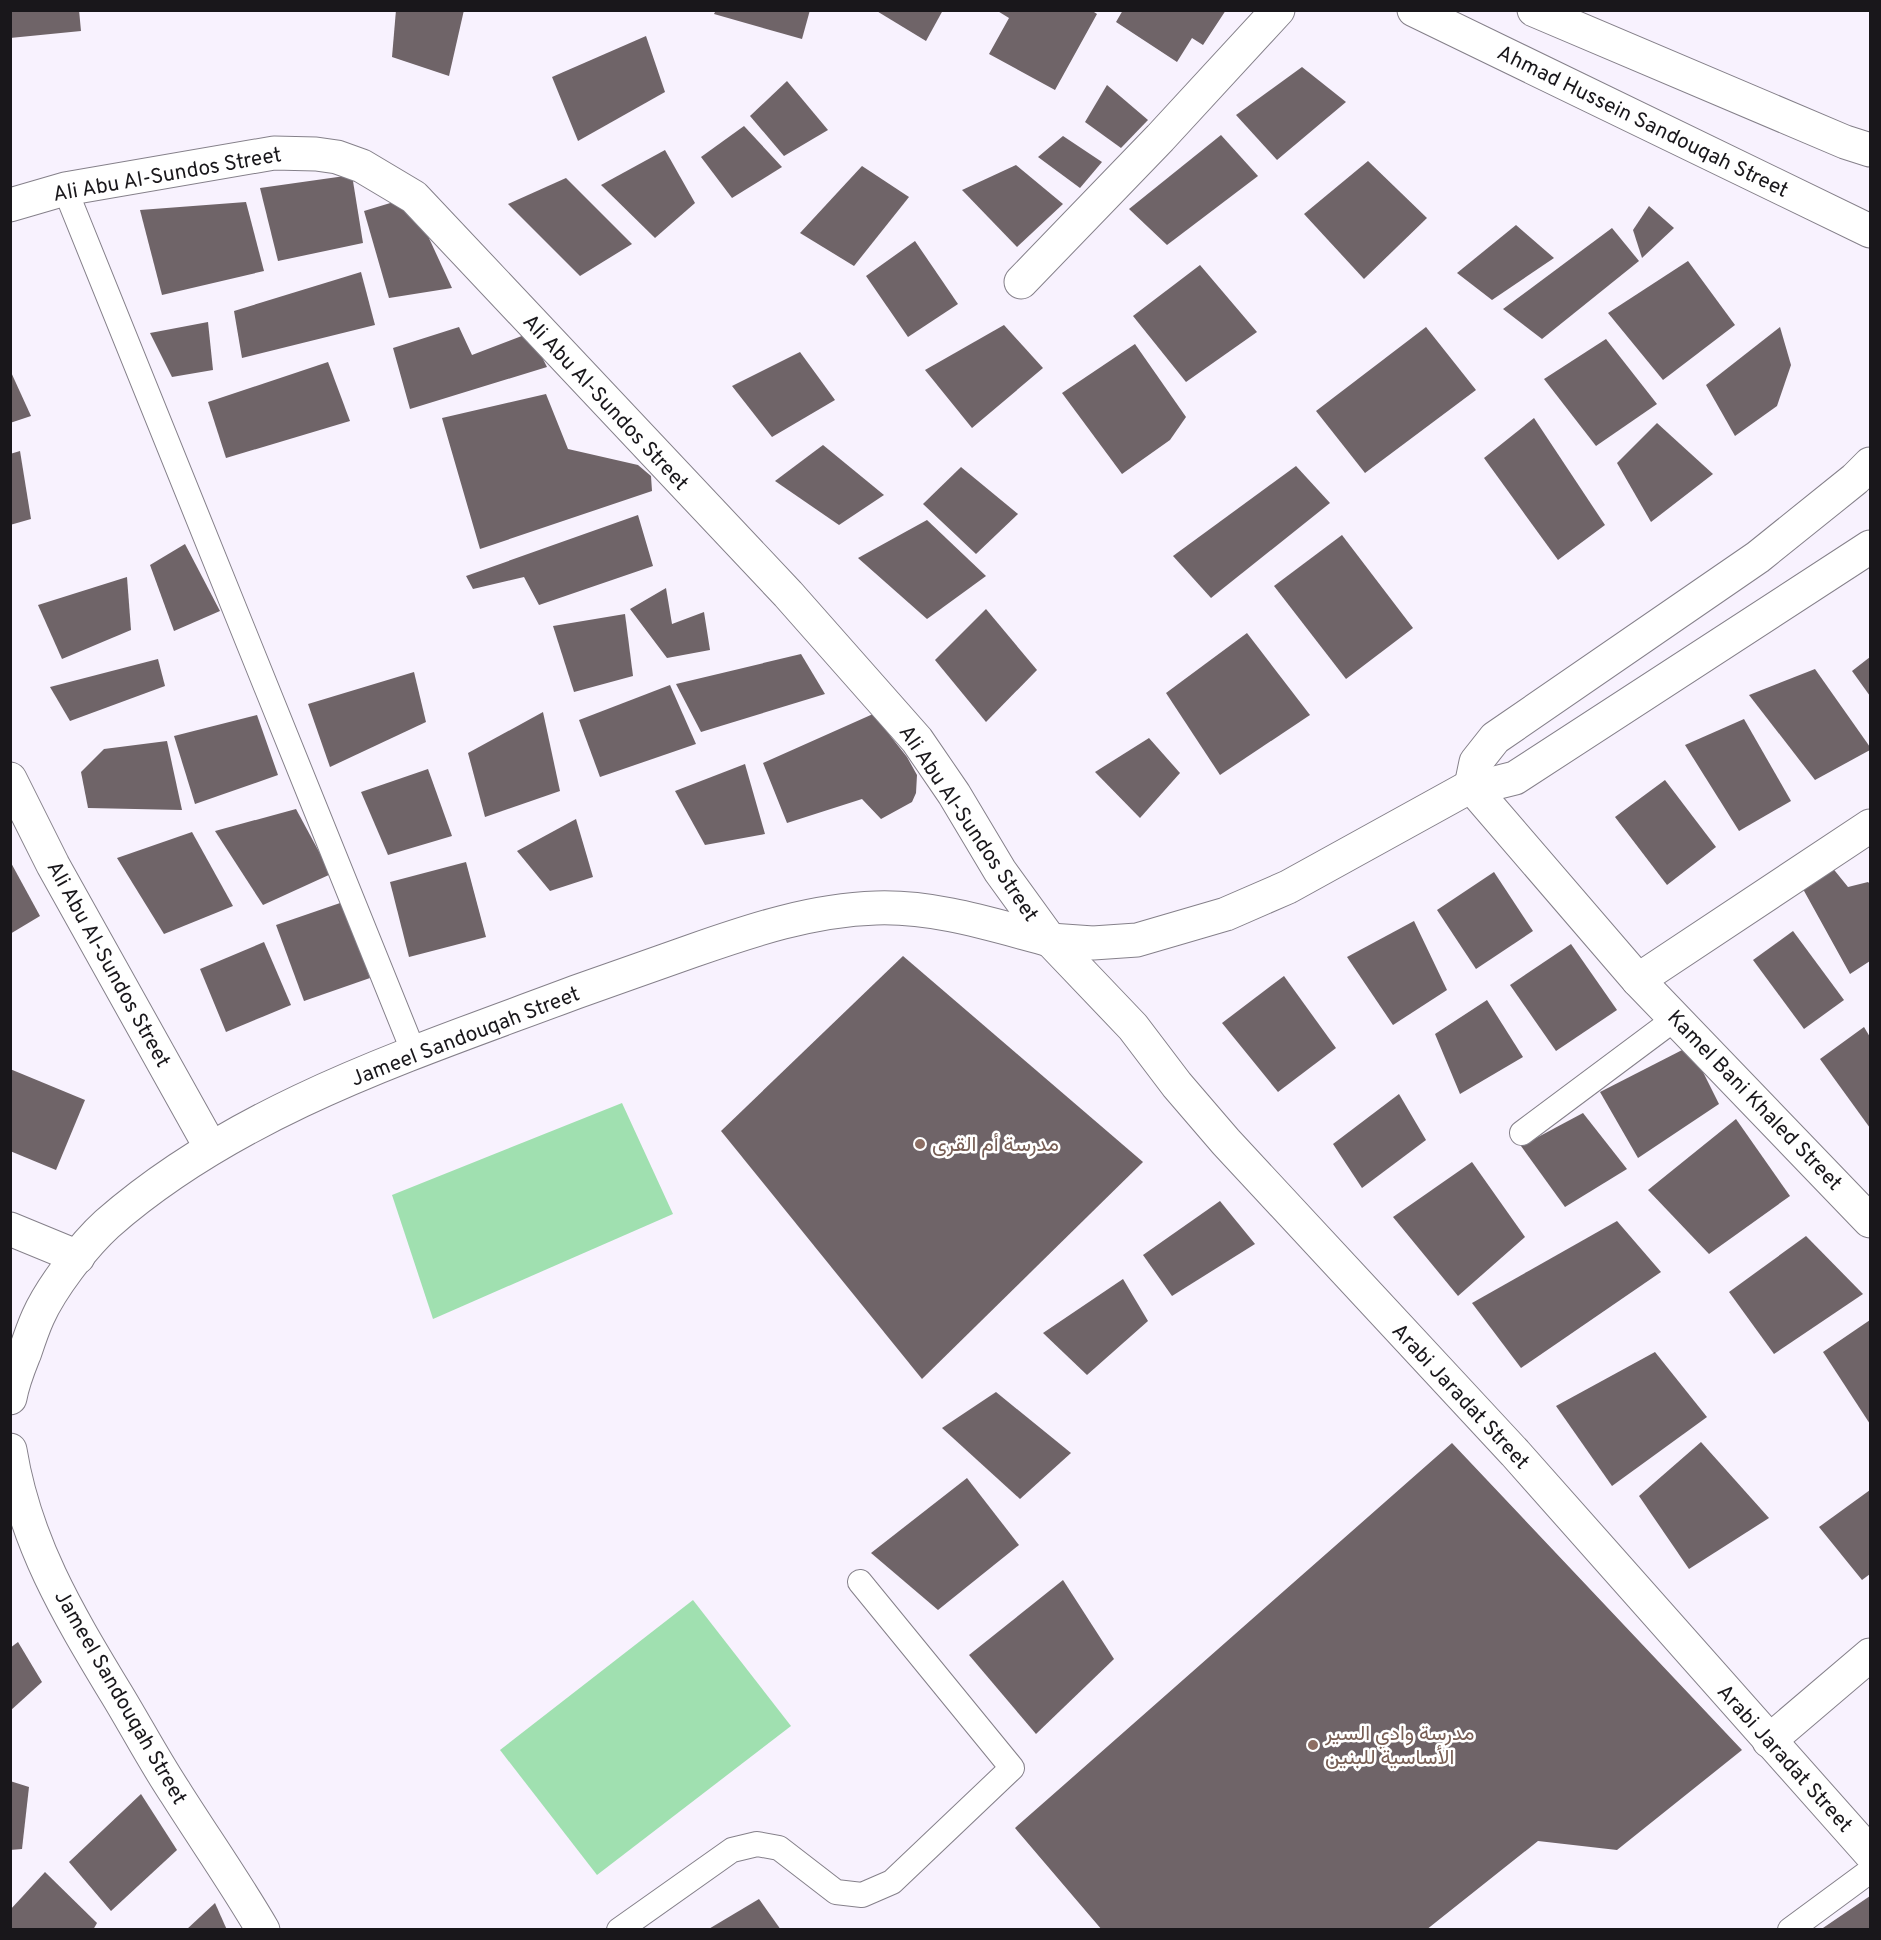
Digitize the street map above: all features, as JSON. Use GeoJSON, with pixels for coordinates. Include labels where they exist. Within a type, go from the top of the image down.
{"type":"FeatureCollection","features":[{"type":"Feature","properties":{"kind":"street"},"geometry":{"type":"LineString","coordinates":[[1021,282],[1160,138],[1278,10]]}},
{"type":"Feature","properties":{"kind":"street","name":"Ahmad Hussein Sandouqah Street"},"geometry":{"type":"LineString","coordinates":[[1414,10],[1870,231]]}},
{"type":"Feature","properties":{"kind":"street"},"geometry":{"type":"LineString","coordinates":[[1534,10],[1845,142],[1870,150]]}},
{"type":"Feature","properties":{"kind":"street","name":"Ali Abu Al-Sundos Street"},"geometry":{"type":"LineString","coordinates":[[10,205],[65,189],[274,153],[337,157],[362,166],[414,197],[788,594],[917,740],[954,794],[1000,871],[1050,940]]}},
{"type":"Feature","properties":{"kind":"street"},"geometry":{"type":"LineString","coordinates":[[1471,786],[1476,762],[1495,738],[1758,557],[1855,479],[1870,464]]}},
{"type":"Feature","properties":{"kind":"street","name":"Jameel Sandouqah Street"},"geometry":{"type":"LineString","coordinates":[[11,1387],[38,1316],[54,1288],[105,1226],[211,1148],[270,1116],[414,1053],[612,979],[765,926],[815,915],[876,908],[924,910],[969,918],[1050,940],[1093,943],[1137,940],[1226,914],[1288,887],[1471,786],[1491,784],[1515,777],[1870,547]]}},
{"type":"Feature","properties":{"kind":"street","name":"Ali Abu Al-Sundos Street"},"geometry":{"type":"LineString","coordinates":[[10,779],[53,865],[211,1148]]}},
{"type":"Feature","properties":{"kind":"street","name":"Kamel Bani Khaled Street"},"geometry":{"type":"LineString","coordinates":[[1471,786],[1638,981],[1865,1206]]}},
{"type":"Feature","properties":{"kind":"street"},"geometry":{"type":"LineString","coordinates":[[1638,981],[1870,826]]}},
{"type":"Feature","properties":{"kind":"street","name":"Arabi Jaradat Street"},"geometry":{"type":"LineString","coordinates":[[1050,940],[1133,1027],[1177,1085],[1226,1142],[1515,1453],[1870,1853]]}},
{"type":"Feature","properties":{"kind":"street"},"geometry":{"type":"LineString","coordinates":[[10,1229],[78,1257]]}},
{"type":"Feature","properties":{"kind":"street","name":"Jameel Sandouqah Street"},"geometry":{"type":"LineString","coordinates":[[10,1450],[16,1482],[43,1563],[79,1631],[174,1790],[263,1929]]}},
{"type":"Feature","properties":{"kind":"street"},"geometry":{"type":"LineString","coordinates":[[1769,1741],[1870,1655]]}},
{"type":"Feature","properties":{"kind":"lane"},"geometry":{"type":"LineString","coordinates":[[65,189],[414,1053]]}},
{"type":"Feature","properties":{"kind":"lane"},"geometry":{"type":"LineString","coordinates":[[1522,1133],[1676,1018]]}},
{"type":"Feature","properties":{"kind":"lane"},"geometry":{"type":"LineString","coordinates":[[619,1929],[732,1850],[757,1844],[779,1848],[836,1892],[862,1895],[892,1882],[1012,1768],[860,1582]]}},
{"type":"Feature","properties":{"kind":"lane"},"geometry":{"type":"LineString","coordinates":[[1790,1929],[1870,1871]]}},
{"type":"Feature","properties":{"kind":"green space"},"geometry":{"type":"Polygon","coordinates":[[[622,1103],[673,1214],[433,1319],[392,1195],[622,1103]]]}},
{"type":"Feature","properties":{"kind":"green space"},"geometry":{"type":"Polygon","coordinates":[[[693,1600],[791,1726],[597,1875],[500,1750],[693,1600]]]}},
{"type":"Feature","properties":{"kind":"building"},"geometry":{"type":"Polygon","coordinates":[[[10,10],[79,10],[81,31],[10,38],[10,10]]]}},
{"type":"Feature","properties":{"kind":"building"},"geometry":{"type":"Polygon","coordinates":[[[396,10],[464,10],[449,76],[392,57],[396,10]]]}},
{"type":"Feature","properties":{"kind":"building"},"geometry":{"type":"Polygon","coordinates":[[[716,10],[810,10],[802,39],[714,14],[716,10]]]}},
{"type":"Feature","properties":{"kind":"building"},"geometry":{"type":"Polygon","coordinates":[[[875,10],[943,10],[926,41],[875,10]]]}},
{"type":"Feature","properties":{"kind":"building"},"geometry":{"type":"Polygon","coordinates":[[[996,10],[1091,10],[1097,14],[1055,90],[989,54],[1009,18],[996,10]]]}},
{"type":"Feature","properties":{"kind":"building"},"geometry":{"type":"Polygon","coordinates":[[[1123,10],[1226,10],[1203,45],[1192,38],[1177,62],[1116,22],[1123,10]]]}},
{"type":"Feature","properties":{"kind":"building"},"geometry":{"type":"Polygon","coordinates":[[[646,36],[665,92],[578,141],[552,77],[646,36]]]}},
{"type":"Feature","properties":{"kind":"building"},"geometry":{"type":"Polygon","coordinates":[[[1302,67],[1346,102],[1277,160],[1236,115],[1302,67]]]}},
{"type":"Feature","properties":{"kind":"building"},"geometry":{"type":"Polygon","coordinates":[[[787,81],[828,130],[784,156],[750,116],[787,81]]]}},
{"type":"Feature","properties":{"kind":"building"},"geometry":{"type":"Polygon","coordinates":[[[1107,85],[1148,120],[1121,148],[1085,122],[1107,85]]]}},
{"type":"Feature","properties":{"kind":"building"},"geometry":{"type":"Polygon","coordinates":[[[744,126],[782,167],[732,198],[701,157],[744,126]]]}},
{"type":"Feature","properties":{"kind":"building"},"geometry":{"type":"Polygon","coordinates":[[[1221,135],[1258,176],[1167,245],[1129,209],[1221,135]]]}},
{"type":"Feature","properties":{"kind":"building"},"geometry":{"type":"Polygon","coordinates":[[[1063,136],[1102,162],[1080,188],[1038,157],[1063,136]]]}},
{"type":"Feature","properties":{"kind":"building"},"geometry":{"type":"Polygon","coordinates":[[[665,150],[695,203],[655,238],[601,185],[665,150]]]}},
{"type":"Feature","properties":{"kind":"building"},"geometry":{"type":"Polygon","coordinates":[[[1368,161],[1427,218],[1364,279],[1304,214],[1368,161]]]}},
{"type":"Feature","properties":{"kind":"building"},"geometry":{"type":"Polygon","coordinates":[[[1016,165],[1063,204],[1017,247],[962,190],[1016,165]]]}},
{"type":"Feature","properties":{"kind":"building"},"geometry":{"type":"Polygon","coordinates":[[[862,166],[909,197],[854,266],[800,233],[862,166]]]}},
{"type":"Feature","properties":{"kind":"building"},"geometry":{"type":"Polygon","coordinates":[[[352,175],[363,243],[278,261],[260,188],[352,175]]]}},
{"type":"Feature","properties":{"kind":"building"},"geometry":{"type":"Polygon","coordinates":[[[566,178],[632,244],[580,276],[508,204],[566,178]]]}},
{"type":"Feature","properties":{"kind":"building"},"geometry":{"type":"Polygon","coordinates":[[[410,197],[452,288],[389,298],[364,211],[410,197]]]}},
{"type":"Feature","properties":{"kind":"building"},"geometry":{"type":"Polygon","coordinates":[[[246,202],[264,271],[162,295],[140,210],[246,202]]]}},
{"type":"Feature","properties":{"kind":"building"},"geometry":{"type":"Polygon","coordinates":[[[1649,206],[1674,228],[1642,258],[1633,230],[1649,206]]]}},
{"type":"Feature","properties":{"kind":"building"},"geometry":{"type":"Polygon","coordinates":[[[1516,225],[1554,258],[1492,300],[1457,273],[1516,225]]]}},
{"type":"Feature","properties":{"kind":"building"},"geometry":{"type":"Polygon","coordinates":[[[1612,228],[1639,261],[1542,339],[1503,309],[1612,228]]]}},
{"type":"Feature","properties":{"kind":"building"},"geometry":{"type":"Polygon","coordinates":[[[915,241],[958,304],[908,337],[866,276],[915,241]]]}},
{"type":"Feature","properties":{"kind":"building"},"geometry":{"type":"Polygon","coordinates":[[[1688,261],[1735,325],[1663,380],[1608,313],[1688,261]]]}},
{"type":"Feature","properties":{"kind":"building"},"geometry":{"type":"Polygon","coordinates":[[[1200,265],[1257,332],[1186,382],[1133,316],[1200,265]]]}},
{"type":"Feature","properties":{"kind":"building"},"geometry":{"type":"Polygon","coordinates":[[[361,272],[375,325],[242,358],[234,311],[361,272]]]}},
{"type":"Feature","properties":{"kind":"building"},"geometry":{"type":"Polygon","coordinates":[[[208,322],[213,370],[172,377],[150,333],[208,322]]]}},
{"type":"Feature","properties":{"kind":"building"},"geometry":{"type":"Polygon","coordinates":[[[1004,325],[1043,368],[972,428],[925,370],[1004,325]]]}},
{"type":"Feature","properties":{"kind":"building"},"geometry":{"type":"Polygon","coordinates":[[[459,327],[472,355],[527,334],[534,341],[547,367],[410,409],[393,348],[459,327]]]}},
{"type":"Feature","properties":{"kind":"building"},"geometry":{"type":"Polygon","coordinates":[[[1426,327],[1476,390],[1365,473],[1316,411],[1426,327]]]}},
{"type":"Feature","properties":{"kind":"building"},"geometry":{"type":"Polygon","coordinates":[[[1780,327],[1791,365],[1777,406],[1735,436],[1706,385],[1780,327]]]}},
{"type":"Feature","properties":{"kind":"building"},"geometry":{"type":"Polygon","coordinates":[[[1606,339],[1657,404],[1596,446],[1544,379],[1606,339]]]}},
{"type":"Feature","properties":{"kind":"building"},"geometry":{"type":"Polygon","coordinates":[[[1135,344],[1186,417],[1170,440],[1122,474],[1062,393],[1135,344]]]}},
{"type":"Feature","properties":{"kind":"building"},"geometry":{"type":"Polygon","coordinates":[[[800,352],[835,400],[772,437],[732,386],[800,352]]]}},
{"type":"Feature","properties":{"kind":"building"},"geometry":{"type":"Polygon","coordinates":[[[328,362],[350,421],[226,458],[208,402],[328,362]]]}},
{"type":"Feature","properties":{"kind":"building"},"geometry":{"type":"Polygon","coordinates":[[[10,370],[31,416],[10,423],[10,370]]]}},
{"type":"Feature","properties":{"kind":"building"},"geometry":{"type":"Polygon","coordinates":[[[546,394],[568,449],[638,465],[651,476],[652,491],[480,549],[442,418],[546,394]]]}},
{"type":"Feature","properties":{"kind":"building"},"geometry":{"type":"Polygon","coordinates":[[[1534,418],[1605,525],[1558,560],[1484,458],[1534,418]]]}},
{"type":"Feature","properties":{"kind":"building"},"geometry":{"type":"Polygon","coordinates":[[[1657,423],[1713,474],[1651,522],[1617,463],[1657,423]]]}},
{"type":"Feature","properties":{"kind":"building"},"geometry":{"type":"Polygon","coordinates":[[[823,445],[884,495],[839,525],[775,481],[823,445]]]}},
{"type":"Feature","properties":{"kind":"building"},"geometry":{"type":"Polygon","coordinates":[[[20,451],[31,519],[10,525],[10,454],[20,451]]]}},
{"type":"Feature","properties":{"kind":"building"},"geometry":{"type":"Polygon","coordinates":[[[1296,466],[1330,503],[1211,598],[1173,556],[1296,466]]]}},
{"type":"Feature","properties":{"kind":"building"},"geometry":{"type":"Polygon","coordinates":[[[961,467],[1018,514],[976,554],[923,504],[961,467]]]}},
{"type":"Feature","properties":{"kind":"building"},"geometry":{"type":"Polygon","coordinates":[[[638,515],[653,566],[539,605],[524,577],[473,589],[466,576],[638,515]]]}},
{"type":"Feature","properties":{"kind":"building"},"geometry":{"type":"Polygon","coordinates":[[[927,520],[986,576],[927,619],[858,558],[927,520]]]}},
{"type":"Feature","properties":{"kind":"building"},"geometry":{"type":"Polygon","coordinates":[[[1342,535],[1413,628],[1346,679],[1274,586],[1342,535]]]}},
{"type":"Feature","properties":{"kind":"building"},"geometry":{"type":"Polygon","coordinates":[[[185,544],[220,611],[174,631],[150,565],[185,544]]]}},
{"type":"Feature","properties":{"kind":"building"},"geometry":{"type":"Polygon","coordinates":[[[127,577],[131,630],[62,659],[38,605],[127,577]]]}},
{"type":"Feature","properties":{"kind":"building"},"geometry":{"type":"Polygon","coordinates":[[[666,588],[672,624],[704,612],[710,650],[667,658],[630,609],[666,588]]]}},
{"type":"Feature","properties":{"kind":"building"},"geometry":{"type":"Polygon","coordinates":[[[986,609],[1037,670],[986,722],[935,660],[986,609]]]}},
{"type":"Feature","properties":{"kind":"building"},"geometry":{"type":"Polygon","coordinates":[[[625,614],[633,676],[574,692],[553,626],[625,614]]]}},
{"type":"Feature","properties":{"kind":"building"},"geometry":{"type":"Polygon","coordinates":[[[1247,633],[1310,715],[1220,775],[1166,693],[1247,633]]]}},
{"type":"Feature","properties":{"kind":"building"},"geometry":{"type":"Polygon","coordinates":[[[801,654],[825,694],[701,732],[676,684],[801,654]]]}},
{"type":"Feature","properties":{"kind":"building"},"geometry":{"type":"Polygon","coordinates":[[[1870,657],[1870,696],[1852,671],[1870,657]]]}},
{"type":"Feature","properties":{"kind":"building"},"geometry":{"type":"Polygon","coordinates":[[[158,659],[165,686],[70,721],[50,687],[158,659]]]}},
{"type":"Feature","properties":{"kind":"building"},"geometry":{"type":"Polygon","coordinates":[[[1815,669],[1870,750],[1815,780],[1749,695],[1815,669]]]}},
{"type":"Feature","properties":{"kind":"building"},"geometry":{"type":"Polygon","coordinates":[[[414,672],[426,722],[330,767],[308,704],[414,672]]]}},
{"type":"Feature","properties":{"kind":"building"},"geometry":{"type":"Polygon","coordinates":[[[670,685],[696,744],[600,777],[579,720],[670,685]]]}},
{"type":"Feature","properties":{"kind":"building"},"geometry":{"type":"Polygon","coordinates":[[[543,712],[560,791],[485,817],[468,753],[543,712]]]}},
{"type":"Feature","properties":{"kind":"building"},"geometry":{"type":"Polygon","coordinates":[[[873,714],[907,757],[917,775],[916,793],[912,802],[881,819],[862,799],[787,823],[763,763],[873,714]]]}},
{"type":"Feature","properties":{"kind":"building"},"geometry":{"type":"Polygon","coordinates":[[[257,715],[278,775],[195,804],[174,736],[257,715]]]}},
{"type":"Feature","properties":{"kind":"building"},"geometry":{"type":"Polygon","coordinates":[[[1744,719],[1791,801],[1739,831],[1685,745],[1744,719]]]}},
{"type":"Feature","properties":{"kind":"building"},"geometry":{"type":"Polygon","coordinates":[[[1149,738],[1180,773],[1140,818],[1095,772],[1149,738]]]}},
{"type":"Feature","properties":{"kind":"building"},"geometry":{"type":"Polygon","coordinates":[[[167,741],[182,810],[88,808],[81,772],[104,749],[167,741]]]}},
{"type":"Feature","properties":{"kind":"building"},"geometry":{"type":"Polygon","coordinates":[[[745,764],[765,834],[705,845],[675,791],[745,764]]]}},
{"type":"Feature","properties":{"kind":"building"},"geometry":{"type":"Polygon","coordinates":[[[428,769],[452,836],[388,855],[361,792],[428,769]]]}},
{"type":"Feature","properties":{"kind":"building"},"geometry":{"type":"Polygon","coordinates":[[[1665,780],[1716,847],[1667,885],[1615,817],[1665,780]]]}},
{"type":"Feature","properties":{"kind":"building"},"geometry":{"type":"Polygon","coordinates":[[[296,809],[331,874],[263,905],[215,831],[296,809]]]}},
{"type":"Feature","properties":{"kind":"building"},"geometry":{"type":"Polygon","coordinates":[[[576,819],[593,877],[550,891],[517,851],[576,819]]]}},
{"type":"Feature","properties":{"kind":"building"},"geometry":{"type":"Polygon","coordinates":[[[192,832],[233,906],[164,934],[117,858],[192,832]]]}},
{"type":"Feature","properties":{"kind":"building"},"geometry":{"type":"Polygon","coordinates":[[[10,861],[40,916],[10,934],[10,861]]]}},
{"type":"Feature","properties":{"kind":"building"},"geometry":{"type":"Polygon","coordinates":[[[466,862],[486,937],[409,957],[390,882],[466,862]]]}},
{"type":"Feature","properties":{"kind":"building"},"geometry":{"type":"Polygon","coordinates":[[[1831,866],[1848,887],[1868,882],[1870,884],[1870,961],[1850,974],[1798,880],[1831,866]]]}},
{"type":"Feature","properties":{"kind":"building"},"geometry":{"type":"Polygon","coordinates":[[[1494,872],[1533,931],[1476,969],[1437,910],[1494,872]]]}},
{"type":"Feature","properties":{"kind":"building"},"geometry":{"type":"Polygon","coordinates":[[[343,902],[370,978],[304,1001],[276,925],[343,902]]]}},
{"type":"Feature","properties":{"kind":"building"},"geometry":{"type":"Polygon","coordinates":[[[1414,921],[1447,990],[1393,1025],[1347,957],[1414,921]]]}},
{"type":"Feature","properties":{"kind":"building"},"geometry":{"type":"Polygon","coordinates":[[[1793,931],[1844,1000],[1804,1029],[1753,960],[1793,931]]]}},
{"type":"Feature","properties":{"kind":"building"},"geometry":{"type":"Polygon","coordinates":[[[264,942],[291,1005],[226,1032],[200,969],[264,942]]]}},
{"type":"Feature","properties":{"kind":"building"},"geometry":{"type":"Polygon","coordinates":[[[1571,944],[1617,1010],[1556,1051],[1510,985],[1571,944]]]}},
{"type":"Feature","properties":{"kind":"building"},"geometry":{"type":"Polygon","coordinates":[[[903,956],[1143,1162],[922,1379],[721,1131],[903,956]]]}},
{"type":"Feature","properties":{"kind":"building"},"geometry":{"type":"Polygon","coordinates":[[[1284,976],[1336,1048],[1278,1092],[1222,1023],[1284,976]]]}},
{"type":"Feature","properties":{"kind":"building"},"geometry":{"type":"Polygon","coordinates":[[[1487,1000],[1523,1057],[1460,1094],[1435,1034],[1487,1000]]]}},
{"type":"Feature","properties":{"kind":"building"},"geometry":{"type":"Polygon","coordinates":[[[1864,1027],[1870,1037],[1870,1128],[1820,1059],[1864,1027]]]}},
{"type":"Feature","properties":{"kind":"building"},"geometry":{"type":"Polygon","coordinates":[[[1690,1046],[1719,1104],[1638,1158],[1600,1092],[1690,1046]]]}},
{"type":"Feature","properties":{"kind":"building"},"geometry":{"type":"Polygon","coordinates":[[[10,1069],[85,1100],[56,1170],[10,1151],[10,1069]]]}},
{"type":"Feature","properties":{"kind":"building"},"geometry":{"type":"Polygon","coordinates":[[[1399,1094],[1426,1140],[1362,1188],[1333,1144],[1399,1094]]]}},
{"type":"Feature","properties":{"kind":"building"},"geometry":{"type":"Polygon","coordinates":[[[1583,1113],[1627,1169],[1565,1207],[1521,1146],[1583,1113]]]}},
{"type":"Feature","properties":{"kind":"building"},"geometry":{"type":"Polygon","coordinates":[[[1736,1119],[1790,1196],[1709,1254],[1648,1190],[1736,1119]]]}},
{"type":"Feature","properties":{"kind":"building"},"geometry":{"type":"Polygon","coordinates":[[[1472,1162],[1525,1237],[1458,1296],[1393,1217],[1472,1162]]]}},
{"type":"Feature","properties":{"kind":"building"},"geometry":{"type":"Polygon","coordinates":[[[1220,1201],[1255,1244],[1172,1296],[1143,1255],[1220,1201]]]}},
{"type":"Feature","properties":{"kind":"building"},"geometry":{"type":"Polygon","coordinates":[[[1617,1221],[1661,1272],[1521,1368],[1472,1303],[1617,1221]]]}},
{"type":"Feature","properties":{"kind":"building"},"geometry":{"type":"Polygon","coordinates":[[[1806,1236],[1863,1294],[1774,1354],[1729,1292],[1806,1236]]]}},
{"type":"Feature","properties":{"kind":"building"},"geometry":{"type":"Polygon","coordinates":[[[1123,1279],[1148,1321],[1087,1375],[1043,1333],[1123,1279]]]}},
{"type":"Feature","properties":{"kind":"building"},"geometry":{"type":"Polygon","coordinates":[[[1870,1320],[1870,1424],[1823,1352],[1870,1320]]]}},
{"type":"Feature","properties":{"kind":"building"},"geometry":{"type":"Polygon","coordinates":[[[1655,1352],[1707,1417],[1612,1486],[1556,1406],[1655,1352]]]}},
{"type":"Feature","properties":{"kind":"building"},"geometry":{"type":"Polygon","coordinates":[[[996,1392],[1071,1453],[1020,1499],[942,1428],[996,1392]]]}},
{"type":"Feature","properties":{"kind":"building"},"geometry":{"type":"Polygon","coordinates":[[[1701,1442],[1769,1518],[1689,1569],[1639,1496],[1701,1442]]]}},
{"type":"Feature","properties":{"kind":"building"},"geometry":{"type":"Polygon","coordinates":[[[1452,1443],[1742,1750],[1617,1850],[1538,1841],[1426,1930],[1102,1930],[1015,1828],[1452,1443]]]}},
{"type":"Feature","properties":{"kind":"building"},"geometry":{"type":"Polygon","coordinates":[[[967,1478],[1019,1545],[938,1610],[871,1553],[967,1478]]]}},
{"type":"Feature","properties":{"kind":"building"},"geometry":{"type":"Polygon","coordinates":[[[1870,1490],[1870,1574],[1862,1580],[1819,1527],[1870,1490]]]}},
{"type":"Feature","properties":{"kind":"building"},"geometry":{"type":"Polygon","coordinates":[[[1063,1580],[1114,1659],[1036,1734],[969,1655],[1063,1580]]]}},
{"type":"Feature","properties":{"kind":"building"},"geometry":{"type":"Polygon","coordinates":[[[18,1642],[42,1682],[10,1711],[10,1648],[18,1642]]]}},
{"type":"Feature","properties":{"kind":"building"},"geometry":{"type":"Polygon","coordinates":[[[10,1781],[29,1787],[22,1849],[10,1850],[10,1781]]]}},
{"type":"Feature","properties":{"kind":"building"},"geometry":{"type":"Polygon","coordinates":[[[141,1794],[177,1850],[111,1911],[69,1862],[141,1794]]]}},
{"type":"Feature","properties":{"kind":"building"},"geometry":{"type":"Polygon","coordinates":[[[45,1872],[97,1923],[93,1930],[10,1930],[10,1910],[45,1872]]]}},
{"type":"Feature","properties":{"kind":"building"},"geometry":{"type":"Polygon","coordinates":[[[1870,1896],[1870,1930],[1820,1930],[1870,1896]]]}},
{"type":"Feature","properties":{"kind":"building"},"geometry":{"type":"Polygon","coordinates":[[[759,1899],[781,1930],[707,1930],[759,1899]]]}},
{"type":"Feature","properties":{"kind":"building"},"geometry":{"type":"Polygon","coordinates":[[[215,1903],[227,1930],[186,1930],[215,1903]]]}},
{"type":"Feature","properties":{"kind":"place","name":"مدرسة أم القرى"},"geometry":{"type":"Point","coordinates":[920,1144]}},
{"type":"Feature","properties":{"kind":"place","name":"مدرسة وادي السير الأساسية للبنين"},"geometry":{"type":"Point","coordinates":[1313,1745]}}]}
